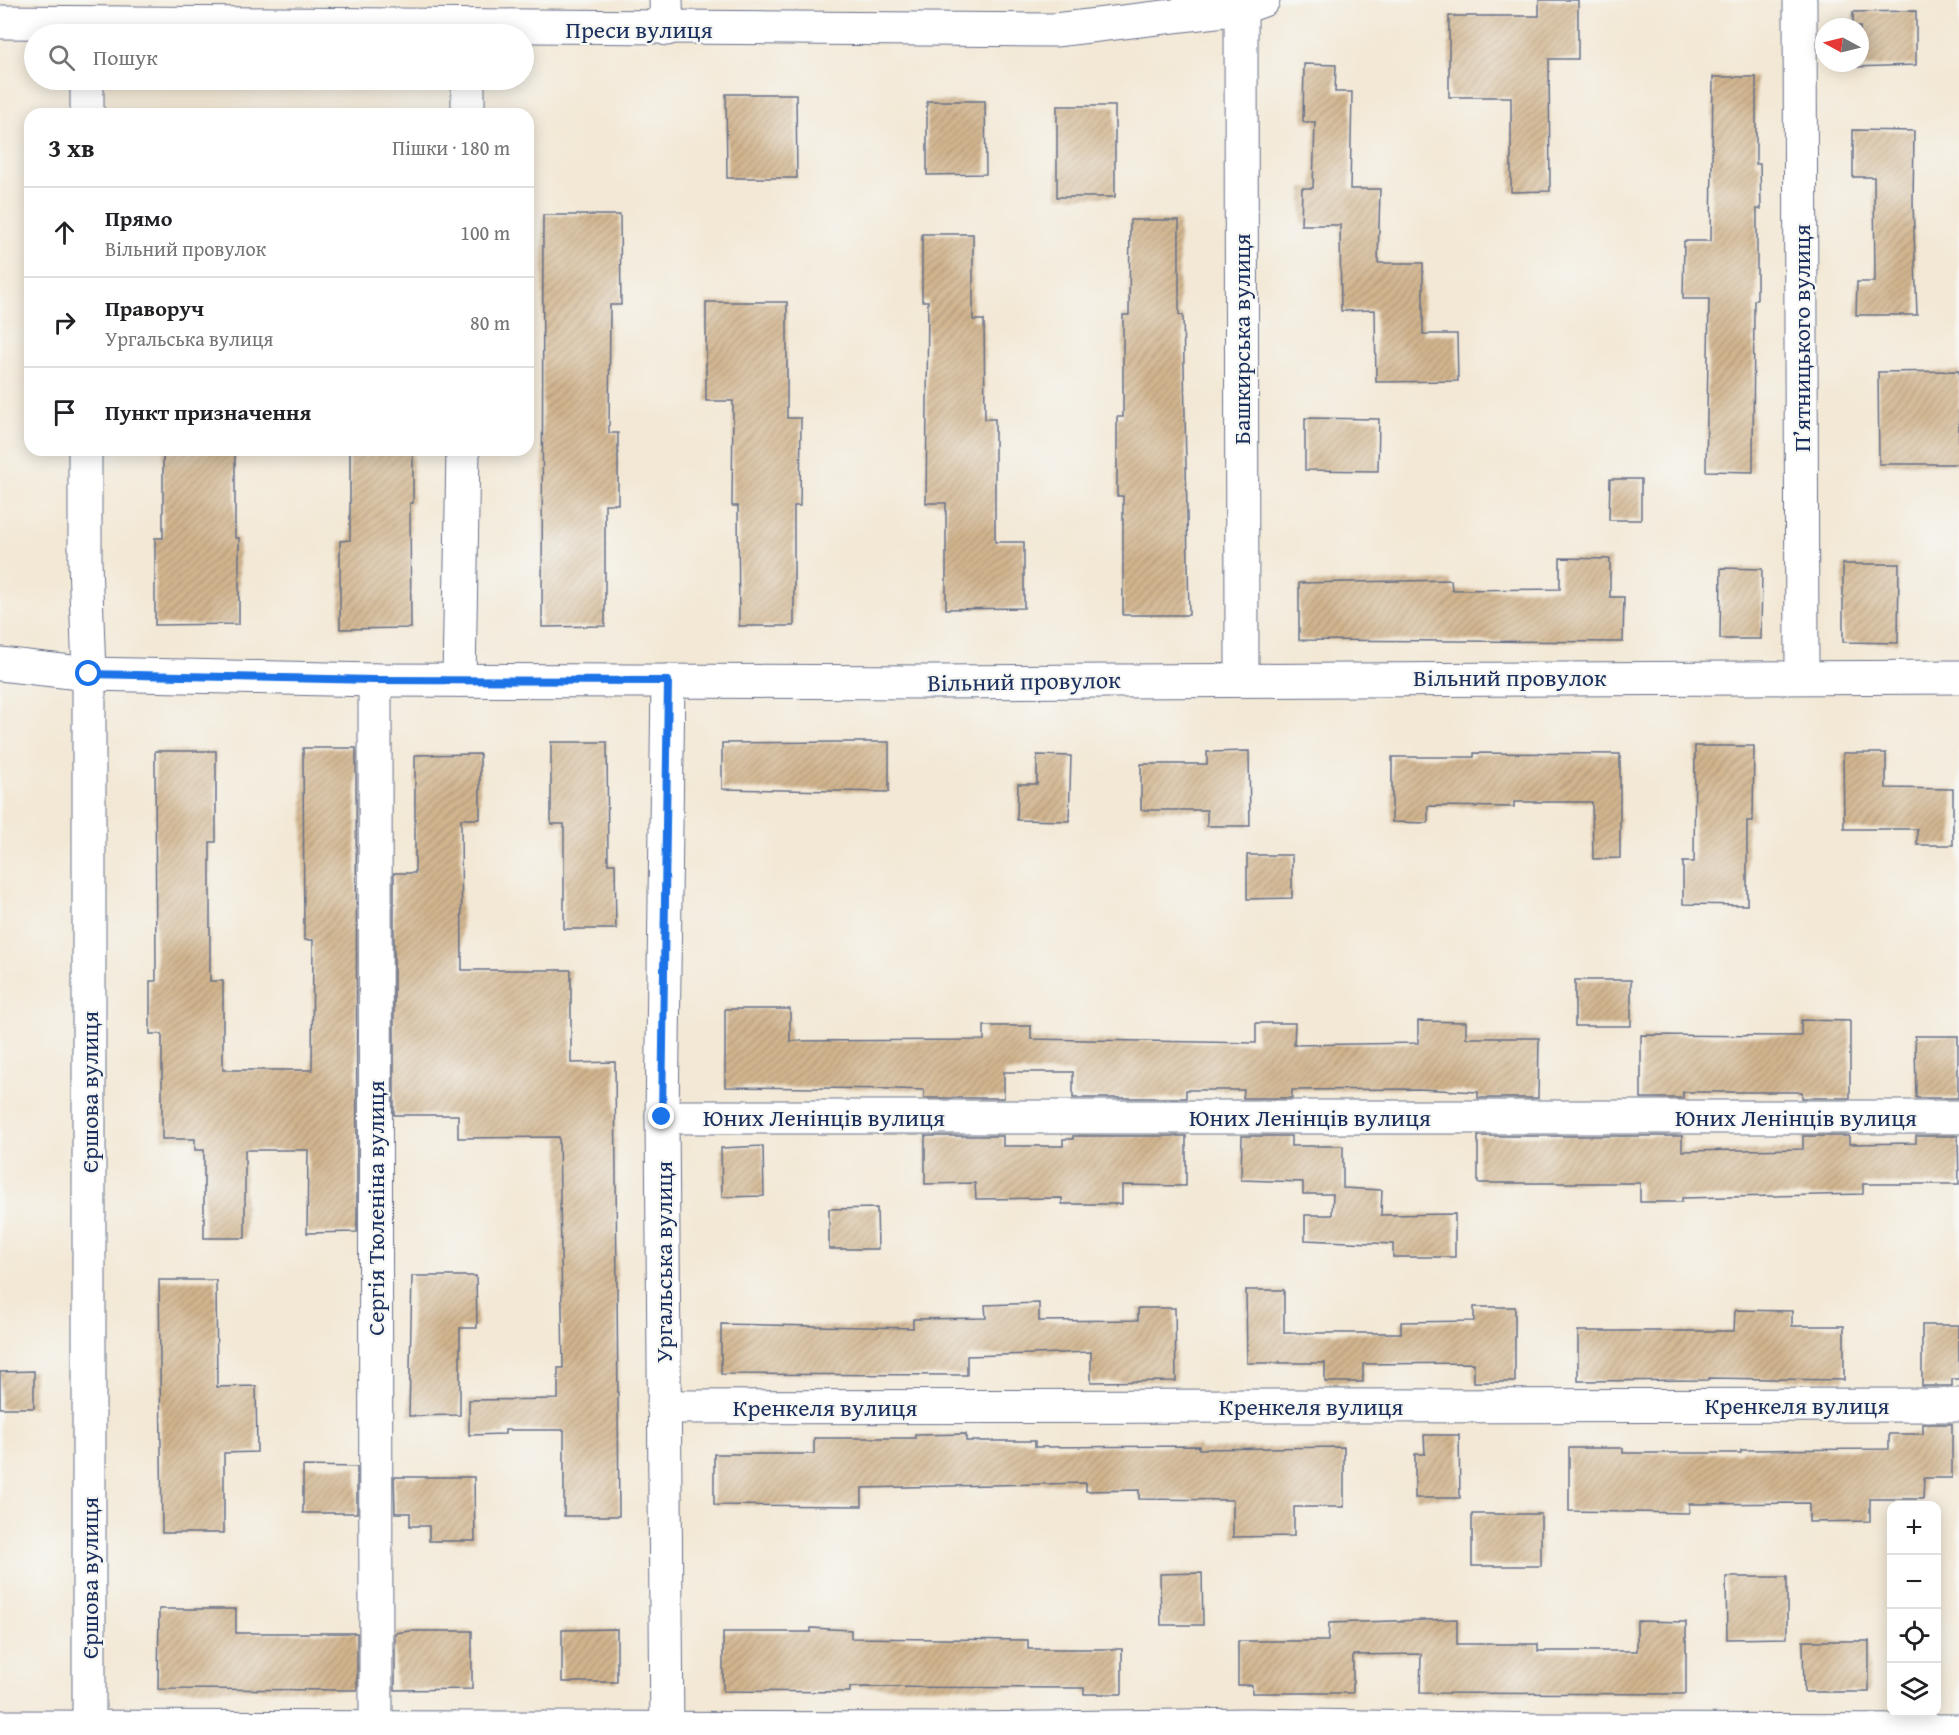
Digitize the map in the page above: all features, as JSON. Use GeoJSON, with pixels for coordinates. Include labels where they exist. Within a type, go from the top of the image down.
{"type":"FeatureCollection","features":[{"type":"Feature","properties":{"kind":"street","name":"П’ятницького вулиця"},"geometry":{"type":"LineString","coordinates":[[1800,0],[1802,676]]}},
{"type":"Feature","properties":{"kind":"street","name":"Преси вулиця"},"geometry":{"type":"LineString","coordinates":[[534,25],[667,14],[1055,30],[1248,3]]}},
{"type":"Feature","properties":{"kind":"street","name":"Башкирська вулиця"},"geometry":{"type":"LineString","coordinates":[[1242,679],[1248,3]]}},
{"type":"Feature","properties":{"kind":"street","name":"Преси вулиця"},"geometry":{"type":"LineString","coordinates":[[0,22],[88,19],[247,24]]}},
{"type":"Feature","properties":{"kind":"street"},"geometry":{"type":"LineString","coordinates":[[87,90],[87,108]]}},
{"type":"Feature","properties":{"kind":"street"},"geometry":{"type":"LineString","coordinates":[[468,90],[468,108]]}},
{"type":"Feature","properties":{"kind":"street","name":"Єршова вулиця"},"geometry":{"type":"LineString","coordinates":[[86,456],[85,561],[89,674],[89,1731]]}},
{"type":"Feature","properties":{"kind":"street"},"geometry":{"type":"LineString","coordinates":[[459,680],[463,456]]}},
{"type":"Feature","properties":{"kind":"street","name":"Вільний провулок"},"geometry":{"type":"LineString","coordinates":[[0,664],[89,674],[375,680],[1959,677]]}},
{"type":"Feature","properties":{"kind":"street","name":"Сергія Тюленіна вулиця"},"geometry":{"type":"LineString","coordinates":[[375,680],[376,1731]]}},
{"type":"Feature","properties":{"kind":"street","name":"Ургальська вулиця"},"geometry":{"type":"LineString","coordinates":[[667,1732],[662,1117],[668,681]]}},
{"type":"Feature","properties":{"kind":"street","name":"Юних Ленінців вулиця"},"geometry":{"type":"LineString","coordinates":[[662,1117],[1959,1117]]}},
{"type":"Feature","properties":{"kind":"street","name":"Кренкеля вулиця"},"geometry":{"type":"LineString","coordinates":[[663,1407],[1959,1405]]}},
{"type":"Feature","properties":{"kind":"street"},"geometry":{"type":"LineString","coordinates":[[0,1727],[89,1731],[1942,1732]]}},
{"type":"Feature","properties":{"kind":"building"},"geometry":{"type":"Polygon","coordinates":[[[1539,0],[1578,0],[1578,59],[1549,59],[1550,191],[1511,192],[1511,97],[1449,97],[1449,16],[1539,16],[1539,0]]]}},
{"type":"Feature","properties":{"kind":"building"},"geometry":{"type":"Polygon","coordinates":[[[1916,11],[1916,65],[1869,66],[1869,18],[1853,18],[1853,12],[1916,11]]]}},
{"type":"Feature","properties":{"kind":"building"},"geometry":{"type":"Polygon","coordinates":[[[1304,64],[1336,65],[1335,92],[1352,92],[1350,189],[1380,189],[1378,263],[1423,263],[1423,334],[1457,334],[1458,381],[1376,382],[1375,310],[1341,311],[1340,225],[1301,225],[1302,188],[1313,188],[1315,122],[1303,122],[1304,64]]]}},
{"type":"Feature","properties":{"kind":"building"},"geometry":{"type":"Polygon","coordinates":[[[1713,77],[1756,77],[1756,164],[1760,164],[1761,209],[1757,209],[1757,300],[1754,300],[1753,472],[1706,471],[1709,299],[1683,299],[1684,241],[1711,241],[1713,77]]]}},
{"type":"Feature","properties":{"kind":"building"},"geometry":{"type":"Polygon","coordinates":[[[726,94],[796,94],[797,178],[727,178],[726,94]]]}},
{"type":"Feature","properties":{"kind":"building"},"geometry":{"type":"Polygon","coordinates":[[[927,101],[985,101],[986,174],[927,175],[927,101]]]}},
{"type":"Feature","properties":{"kind":"building"},"geometry":{"type":"Polygon","coordinates":[[[1057,106],[1115,106],[1115,197],[1057,197],[1057,106]]]}},
{"type":"Feature","properties":{"kind":"building"},"geometry":{"type":"Polygon","coordinates":[[[1853,130],[1914,131],[1913,203],[1917,315],[1856,315],[1857,282],[1875,282],[1874,177],[1853,177],[1853,130]]]}},
{"type":"Feature","properties":{"kind":"building"},"geometry":{"type":"Polygon","coordinates":[[[543,215],[620,215],[621,305],[610,305],[609,433],[618,433],[618,504],[605,504],[605,626],[542,627],[543,215]]]}},
{"type":"Feature","properties":{"kind":"building"},"geometry":{"type":"Polygon","coordinates":[[[1130,220],[1179,220],[1179,315],[1183,315],[1189,615],[1123,615],[1123,496],[1117,496],[1117,417],[1123,417],[1123,315],[1129,315],[1130,220]]]}},
{"type":"Feature","properties":{"kind":"building"},"geometry":{"type":"Polygon","coordinates":[[[922,234],[973,234],[973,320],[984,320],[985,419],[995,419],[995,542],[1024,542],[1024,608],[946,609],[946,503],[926,503],[928,301],[922,301],[922,234]]]}},
{"type":"Feature","properties":{"kind":"building"},"geometry":{"type":"Polygon","coordinates":[[[706,302],[787,302],[787,418],[801,418],[800,506],[794,506],[794,626],[739,626],[738,506],[732,506],[733,401],[706,401],[706,302]]]}},
{"type":"Feature","properties":{"kind":"building"},"geometry":{"type":"Polygon","coordinates":[[[1959,371],[1959,464],[1879,464],[1878,372],[1959,371]]]}},
{"type":"Feature","properties":{"kind":"building"},"geometry":{"type":"Polygon","coordinates":[[[1305,418],[1379,419],[1378,471],[1305,470],[1305,418]]]}},
{"type":"Feature","properties":{"kind":"building"},"geometry":{"type":"Polygon","coordinates":[[[163,456],[235,456],[235,538],[239,538],[239,624],[155,625],[155,538],[163,538],[163,456]]]}},
{"type":"Feature","properties":{"kind":"building"},"geometry":{"type":"Polygon","coordinates":[[[350,456],[413,456],[413,503],[410,503],[411,628],[340,629],[340,541],[350,540],[350,456]]]}},
{"type":"Feature","properties":{"kind":"building"},"geometry":{"type":"Polygon","coordinates":[[[1610,479],[1641,479],[1641,520],[1609,520],[1610,479]]]}},
{"type":"Feature","properties":{"kind":"building"},"geometry":{"type":"Polygon","coordinates":[[[1560,558],[1610,559],[1610,597],[1624,597],[1623,642],[1299,640],[1299,583],[1451,580],[1452,590],[1560,589],[1560,558]]]}},
{"type":"Feature","properties":{"kind":"building"},"geometry":{"type":"Polygon","coordinates":[[[1843,564],[1899,564],[1898,643],[1843,642],[1843,564]]]}},
{"type":"Feature","properties":{"kind":"building"},"geometry":{"type":"Polygon","coordinates":[[[1721,568],[1762,569],[1761,639],[1720,639],[1721,568]]]}},
{"type":"Feature","properties":{"kind":"building"},"geometry":{"type":"Polygon","coordinates":[[[551,742],[607,742],[608,864],[615,864],[616,929],[564,929],[564,824],[551,824],[551,742]]]}},
{"type":"Feature","properties":{"kind":"building"},"geometry":{"type":"Polygon","coordinates":[[[889,742],[889,792],[722,789],[722,743],[889,742]]]}},
{"type":"Feature","properties":{"kind":"building"},"geometry":{"type":"Polygon","coordinates":[[[1695,746],[1754,746],[1753,821],[1747,821],[1747,905],[1683,904],[1683,862],[1694,862],[1695,746]]]}},
{"type":"Feature","properties":{"kind":"building"},"geometry":{"type":"Polygon","coordinates":[[[303,748],[356,748],[357,1232],[307,1233],[308,1150],[245,1150],[245,1238],[204,1238],[204,1150],[195,1150],[195,1139],[162,1139],[162,1034],[150,1034],[150,981],[156,981],[155,751],[216,751],[216,842],[210,842],[210,981],[223,981],[223,1070],[312,1070],[313,940],[304,940],[303,748]]]}},
{"type":"Feature","properties":{"kind":"building"},"geometry":{"type":"Polygon","coordinates":[[[1249,751],[1250,826],[1207,826],[1207,810],[1141,810],[1141,764],[1207,764],[1207,752],[1249,751]]]}},
{"type":"Feature","properties":{"kind":"building"},"geometry":{"type":"Polygon","coordinates":[[[1474,753],[1620,754],[1620,858],[1593,859],[1592,802],[1514,802],[1514,807],[1428,806],[1428,823],[1392,822],[1392,757],[1474,757],[1474,753]]]}},
{"type":"Feature","properties":{"kind":"building"},"geometry":{"type":"Polygon","coordinates":[[[1843,753],[1886,753],[1886,788],[1953,789],[1953,845],[1917,845],[1917,829],[1844,829],[1843,753]]]}},
{"type":"Feature","properties":{"kind":"building"},"geometry":{"type":"Polygon","coordinates":[[[480,754],[480,819],[461,819],[462,970],[571,970],[571,1063],[615,1062],[619,1516],[564,1516],[564,1430],[505,1430],[505,1434],[469,1435],[469,1400],[558,1399],[558,1368],[563,1368],[559,1137],[458,1138],[458,1115],[394,1115],[394,873],[415,873],[415,755],[480,754]]]}},
{"type":"Feature","properties":{"kind":"building"},"geometry":{"type":"Polygon","coordinates":[[[1037,755],[1071,756],[1069,821],[1017,820],[1018,784],[1037,784],[1037,755]]]}},
{"type":"Feature","properties":{"kind":"building"},"geometry":{"type":"Polygon","coordinates":[[[1247,855],[1292,855],[1292,898],[1247,899],[1247,855]]]}},
{"type":"Feature","properties":{"kind":"building"},"geometry":{"type":"Polygon","coordinates":[[[1575,980],[1631,980],[1631,1026],[1575,1026],[1575,980]]]}},
{"type":"Feature","properties":{"kind":"building"},"geometry":{"type":"Polygon","coordinates":[[[725,1009],[790,1009],[790,1041],[984,1040],[984,1026],[1031,1026],[1031,1039],[1256,1043],[1256,1023],[1295,1023],[1294,1045],[1418,1043],[1418,1021],[1466,1022],[1466,1038],[1539,1038],[1538,1098],[1478,1098],[1478,1092],[1418,1089],[1292,1090],[1292,1098],[1243,1098],[1244,1090],[1186,1090],[1186,1098],[1073,1098],[1073,1072],[1004,1072],[1004,1098],[924,1098],[924,1090],[725,1087],[725,1009]]]}},
{"type":"Feature","properties":{"kind":"building"},"geometry":{"type":"Polygon","coordinates":[[[1801,1020],[1850,1021],[1850,1098],[1802,1098],[1802,1092],[1683,1092],[1683,1098],[1641,1098],[1641,1035],[1801,1036],[1801,1020]]]}},
{"type":"Feature","properties":{"kind":"building"},"geometry":{"type":"Polygon","coordinates":[[[1915,1036],[1958,1036],[1958,1098],[1916,1098],[1915,1036]]]}},
{"type":"Feature","properties":{"kind":"building"},"geometry":{"type":"Polygon","coordinates":[[[925,1136],[1003,1136],[1003,1146],[1063,1146],[1063,1139],[1073,1139],[1073,1136],[1186,1136],[1186,1186],[1122,1185],[1122,1204],[1062,1204],[1062,1198],[976,1199],[975,1183],[925,1184],[925,1136]]]}},
{"type":"Feature","properties":{"kind":"building"},"geometry":{"type":"Polygon","coordinates":[[[1242,1136],[1291,1136],[1291,1146],[1343,1146],[1343,1188],[1382,1190],[1381,1215],[1455,1214],[1455,1257],[1393,1257],[1393,1244],[1305,1240],[1305,1215],[1332,1215],[1333,1194],[1303,1194],[1303,1182],[1241,1180],[1242,1136]]]}},
{"type":"Feature","properties":{"kind":"building"},"geometry":{"type":"Polygon","coordinates":[[[1478,1136],[1682,1136],[1682,1151],[1803,1149],[1803,1136],[1849,1136],[1849,1144],[1916,1143],[1916,1136],[1958,1136],[1959,1184],[1863,1184],[1863,1194],[1682,1198],[1682,1202],[1640,1202],[1640,1183],[1478,1183],[1478,1136]]]}},
{"type":"Feature","properties":{"kind":"building"},"geometry":{"type":"Polygon","coordinates":[[[763,1146],[764,1196],[722,1197],[721,1148],[763,1146]]]}},
{"type":"Feature","properties":{"kind":"building"},"geometry":{"type":"Polygon","coordinates":[[[877,1208],[878,1249],[829,1249],[829,1209],[877,1208]]]}},
{"type":"Feature","properties":{"kind":"building"},"geometry":{"type":"Polygon","coordinates":[[[412,1276],[476,1276],[477,1328],[460,1328],[460,1415],[409,1416],[412,1276]]]}},
{"type":"Feature","properties":{"kind":"building"},"geometry":{"type":"Polygon","coordinates":[[[159,1280],[216,1280],[217,1387],[256,1386],[257,1452],[224,1453],[224,1533],[162,1533],[159,1280]]]}},
{"type":"Feature","properties":{"kind":"building"},"geometry":{"type":"Polygon","coordinates":[[[1246,1290],[1284,1290],[1284,1333],[1401,1333],[1401,1322],[1474,1321],[1474,1307],[1515,1307],[1515,1382],[1474,1382],[1474,1363],[1363,1364],[1363,1382],[1325,1382],[1325,1363],[1247,1363],[1246,1290]]]}},
{"type":"Feature","properties":{"kind":"building"},"geometry":{"type":"Polygon","coordinates":[[[1039,1303],[1039,1321],[1138,1320],[1138,1308],[1175,1308],[1176,1381],[1091,1382],[1091,1352],[967,1356],[967,1375],[721,1374],[721,1324],[913,1328],[913,1319],[986,1318],[985,1305],[1039,1303]]]}},
{"type":"Feature","properties":{"kind":"building"},"geometry":{"type":"Polygon","coordinates":[[[1735,1310],[1792,1311],[1792,1326],[1844,1326],[1844,1380],[1709,1378],[1709,1380],[1578,1381],[1578,1331],[1734,1331],[1735,1310]]]}},
{"type":"Feature","properties":{"kind":"building"},"geometry":{"type":"Polygon","coordinates":[[[1922,1325],[1959,1325],[1959,1379],[1952,1379],[1952,1386],[1922,1386],[1922,1325]]]}},
{"type":"Feature","properties":{"kind":"building"},"geometry":{"type":"Polygon","coordinates":[[[34,1371],[34,1408],[0,1408],[0,1372],[34,1371]]]}},
{"type":"Feature","properties":{"kind":"building"},"geometry":{"type":"Polygon","coordinates":[[[1923,1424],[1952,1424],[1952,1478],[1924,1478],[1923,1499],[1870,1499],[1870,1521],[1809,1522],[1809,1503],[1689,1504],[1689,1513],[1569,1511],[1569,1448],[1623,1448],[1623,1453],[1889,1449],[1889,1434],[1923,1434],[1923,1424]]]}},
{"type":"Feature","properties":{"kind":"building"},"geometry":{"type":"Polygon","coordinates":[[[966,1434],[966,1441],[1035,1441],[1035,1447],[1199,1446],[1199,1449],[1344,1447],[1344,1507],[1294,1507],[1294,1536],[1233,1537],[1233,1500],[1139,1499],[1139,1490],[1086,1491],[1086,1483],[862,1488],[862,1506],[714,1505],[714,1454],[814,1454],[814,1438],[915,1438],[915,1435],[966,1434]]]}},
{"type":"Feature","properties":{"kind":"building"},"geometry":{"type":"Polygon","coordinates":[[[1424,1435],[1459,1435],[1460,1498],[1415,1498],[1415,1454],[1425,1454],[1424,1435]]]}},
{"type":"Feature","properties":{"kind":"building"},"geometry":{"type":"Polygon","coordinates":[[[303,1466],[357,1467],[357,1513],[303,1513],[303,1466]]]}},
{"type":"Feature","properties":{"kind":"building"},"geometry":{"type":"Polygon","coordinates":[[[394,1477],[474,1477],[475,1541],[429,1541],[429,1526],[410,1526],[410,1513],[395,1513],[394,1477]]]}},
{"type":"Feature","properties":{"kind":"building"},"geometry":{"type":"Polygon","coordinates":[[[1472,1514],[1541,1514],[1541,1566],[1472,1566],[1472,1514]]]}},
{"type":"Feature","properties":{"kind":"building"},"geometry":{"type":"Polygon","coordinates":[[[1202,1573],[1203,1625],[1161,1625],[1160,1574],[1202,1573]]]}},
{"type":"Feature","properties":{"kind":"building"},"geometry":{"type":"Polygon","coordinates":[[[1726,1577],[1787,1577],[1787,1638],[1727,1639],[1726,1577]]]}},
{"type":"Feature","properties":{"kind":"building"},"geometry":{"type":"Polygon","coordinates":[[[159,1609],[236,1609],[236,1633],[357,1633],[357,1690],[158,1689],[159,1609]]]}},
{"type":"Feature","properties":{"kind":"building"},"geometry":{"type":"Polygon","coordinates":[[[1457,1619],[1457,1644],[1538,1644],[1538,1651],[1637,1651],[1637,1621],[1686,1622],[1686,1694],[1420,1693],[1421,1654],[1353,1655],[1353,1693],[1252,1693],[1252,1685],[1238,1685],[1238,1641],[1328,1641],[1329,1623],[1457,1619]]]}},
{"type":"Feature","properties":{"kind":"building"},"geometry":{"type":"Polygon","coordinates":[[[811,1628],[851,1630],[851,1638],[1028,1640],[1028,1649],[1122,1649],[1122,1694],[1084,1694],[1084,1688],[850,1687],[850,1692],[723,1691],[723,1632],[811,1632],[811,1628]]]}},
{"type":"Feature","properties":{"kind":"building"},"geometry":{"type":"Polygon","coordinates":[[[617,1629],[617,1682],[562,1682],[562,1630],[617,1629]]]}},
{"type":"Feature","properties":{"kind":"building"},"geometry":{"type":"Polygon","coordinates":[[[472,1631],[472,1689],[395,1690],[395,1633],[472,1631]]]}},
{"type":"Feature","properties":{"kind":"building"},"geometry":{"type":"Polygon","coordinates":[[[1803,1641],[1869,1641],[1869,1692],[1804,1692],[1803,1641]]]}},
{"type":"Feature","properties":{"kind":"route"},"geometry":{"type":"LineString","coordinates":[[89,674],[375,680],[668,681],[662,1117]]}}]}
